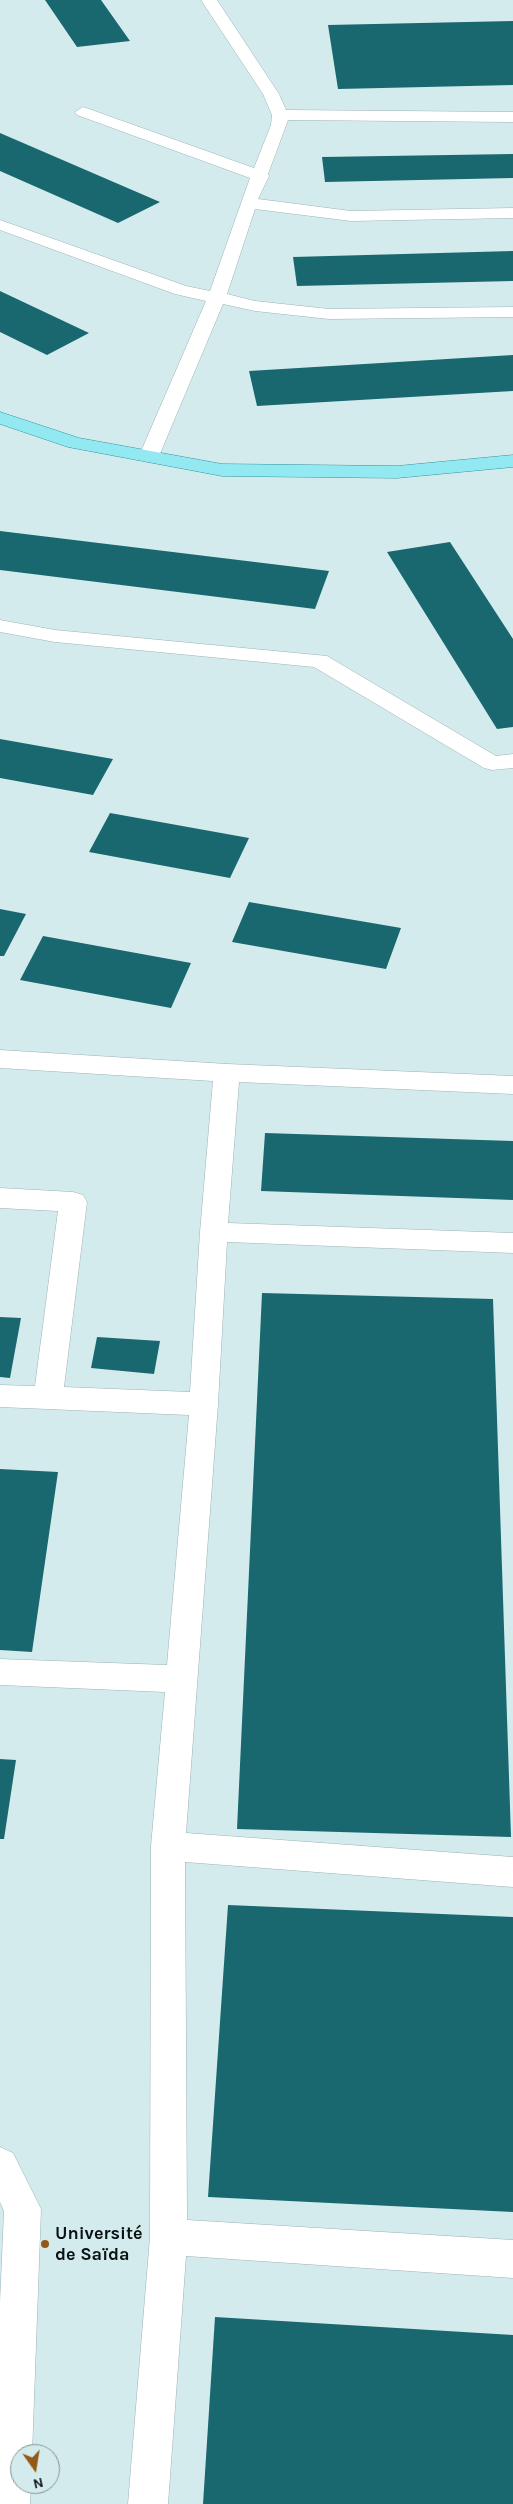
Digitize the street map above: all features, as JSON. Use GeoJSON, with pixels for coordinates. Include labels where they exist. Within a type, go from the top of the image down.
{"type":"FeatureCollection","features":[{"type":"Feature","properties":{"kind":"main road"},"geometry":{"type":"LineString","coordinates":[[0,418],[75,443],[222,470],[397,472],[513,461]]}},
{"type":"Feature","properties":{"kind":"street"},"geometry":{"type":"LineString","coordinates":[[149,456],[216,299],[248,203],[276,134],[280,115],[271,94],[209,0]]}},
{"type":"Feature","properties":{"kind":"street"},"geometry":{"type":"LineString","coordinates":[[83,112],[260,176]]}},
{"type":"Feature","properties":{"kind":"street"},"geometry":{"type":"LineString","coordinates":[[280,115],[513,117]]}},
{"type":"Feature","properties":{"kind":"street"},"geometry":{"type":"LineString","coordinates":[[248,203],[351,216],[513,213]]}},
{"type":"Feature","properties":{"kind":"street"},"geometry":{"type":"LineString","coordinates":[[2,226],[181,290],[216,299],[272,309],[329,314],[513,312]]}},
{"type":"Feature","properties":{"kind":"street"},"geometry":{"type":"LineString","coordinates":[[0,626],[55,636],[319,661],[492,762],[513,761]]}},
{"type":"Feature","properties":{"kind":"street"},"geometry":{"type":"LineString","coordinates":[[0,1059],[227,1073],[513,1085]]}},
{"type":"Feature","properties":{"kind":"street"},"geometry":{"type":"LineString","coordinates":[[148,2504],[169,2237],[168,1846],[204,1404],[214,1232],[227,1073]]}},
{"type":"Feature","properties":{"kind":"street"},"geometry":{"type":"LineString","coordinates":[[0,1198],[74,1202],[48,1398]]}},
{"type":"Feature","properties":{"kind":"street"},"geometry":{"type":"LineString","coordinates":[[214,1232],[513,1243]]}},
{"type":"Feature","properties":{"kind":"street"},"geometry":{"type":"LineString","coordinates":[[0,1396],[204,1404]]}},
{"type":"Feature","properties":{"kind":"street"},"geometry":{"type":"LineString","coordinates":[[0,1672],[182,1679]]}},
{"type":"Feature","properties":{"kind":"street"},"geometry":{"type":"LineString","coordinates":[[168,1846],[513,1872]]}},
{"type":"Feature","properties":{"kind":"street"},"geometry":{"type":"LineString","coordinates":[[0,2165],[23,2209],[10,2504]]}},
{"type":"Feature","properties":{"kind":"street"},"geometry":{"type":"LineString","coordinates":[[169,2237],[513,2259]]}},
{"type":"Feature","properties":{"kind":"building"},"geometry":{"type":"Polygon","coordinates":[[[45,0],[101,0],[130,41],[77,47],[45,0]]]}},
{"type":"Feature","properties":{"kind":"building"},"geometry":{"type":"Polygon","coordinates":[[[513,21],[513,85],[338,89],[328,25],[513,21]]]}},
{"type":"Feature","properties":{"kind":"building"},"geometry":{"type":"Polygon","coordinates":[[[0,133],[160,202],[118,223],[0,171],[0,133]]]}},
{"type":"Feature","properties":{"kind":"building"},"geometry":{"type":"Polygon","coordinates":[[[513,154],[513,178],[325,182],[322,157],[513,154]]]}},
{"type":"Feature","properties":{"kind":"building"},"geometry":{"type":"Polygon","coordinates":[[[513,251],[513,281],[297,286],[293,257],[513,251]]]}},
{"type":"Feature","properties":{"kind":"building"},"geometry":{"type":"Polygon","coordinates":[[[0,291],[89,333],[47,355],[0,332],[0,291]]]}},
{"type":"Feature","properties":{"kind":"building"},"geometry":{"type":"Polygon","coordinates":[[[513,355],[513,391],[257,406],[249,371],[513,355]]]}},
{"type":"Feature","properties":{"kind":"building"},"geometry":{"type":"Polygon","coordinates":[[[0,531],[329,571],[315,609],[0,570],[0,531]]]}},
{"type":"Feature","properties":{"kind":"building"},"geometry":{"type":"Polygon","coordinates":[[[450,542],[513,639],[513,727],[497,729],[387,552],[450,542]]]}},
{"type":"Feature","properties":{"kind":"building"},"geometry":{"type":"Polygon","coordinates":[[[0,739],[113,759],[93,795],[0,778],[0,739]]]}},
{"type":"Feature","properties":{"kind":"building"},"geometry":{"type":"Polygon","coordinates":[[[110,813],[249,838],[230,878],[89,852],[110,813]]]}},
{"type":"Feature","properties":{"kind":"building"},"geometry":{"type":"Polygon","coordinates":[[[249,902],[401,928],[386,969],[232,942],[249,902]]]}},
{"type":"Feature","properties":{"kind":"building"},"geometry":{"type":"Polygon","coordinates":[[[0,909],[26,914],[4,956],[0,956],[0,909]]]}},
{"type":"Feature","properties":{"kind":"building"},"geometry":{"type":"Polygon","coordinates":[[[43,936],[191,963],[171,1008],[20,980],[43,936]]]}},
{"type":"Feature","properties":{"kind":"building"},"geometry":{"type":"Polygon","coordinates":[[[265,1133],[513,1141],[513,1200],[261,1191],[265,1133]]]}},
{"type":"Feature","properties":{"kind":"building"},"geometry":{"type":"Polygon","coordinates":[[[262,1293],[493,1299],[511,1837],[237,1829],[262,1293]]]}},
{"type":"Feature","properties":{"kind":"building"},"geometry":{"type":"Polygon","coordinates":[[[0,1317],[21,1318],[10,1378],[0,1377],[0,1317]]]}},
{"type":"Feature","properties":{"kind":"building"},"geometry":{"type":"Polygon","coordinates":[[[97,1337],[160,1341],[154,1374],[91,1368],[97,1337]]]}},
{"type":"Feature","properties":{"kind":"building"},"geometry":{"type":"Polygon","coordinates":[[[0,1469],[58,1472],[32,1652],[0,1650],[0,1469]]]}},
{"type":"Feature","properties":{"kind":"building"},"geometry":{"type":"Polygon","coordinates":[[[0,1759],[16,1760],[4,1839],[0,1839],[0,1759]]]}},
{"type":"Feature","properties":{"kind":"building"},"geometry":{"type":"Polygon","coordinates":[[[228,1905],[513,1917],[513,2212],[208,2197],[228,1905]]]}},
{"type":"Feature","properties":{"kind":"building"},"geometry":{"type":"Polygon","coordinates":[[[215,2317],[513,2335],[513,2504],[203,2504],[215,2317]]]}},
{"type":"Feature","properties":{"kind":"place","name":"Université de Saïda"},"geometry":{"type":"Point","coordinates":[45,2244]}}]}
